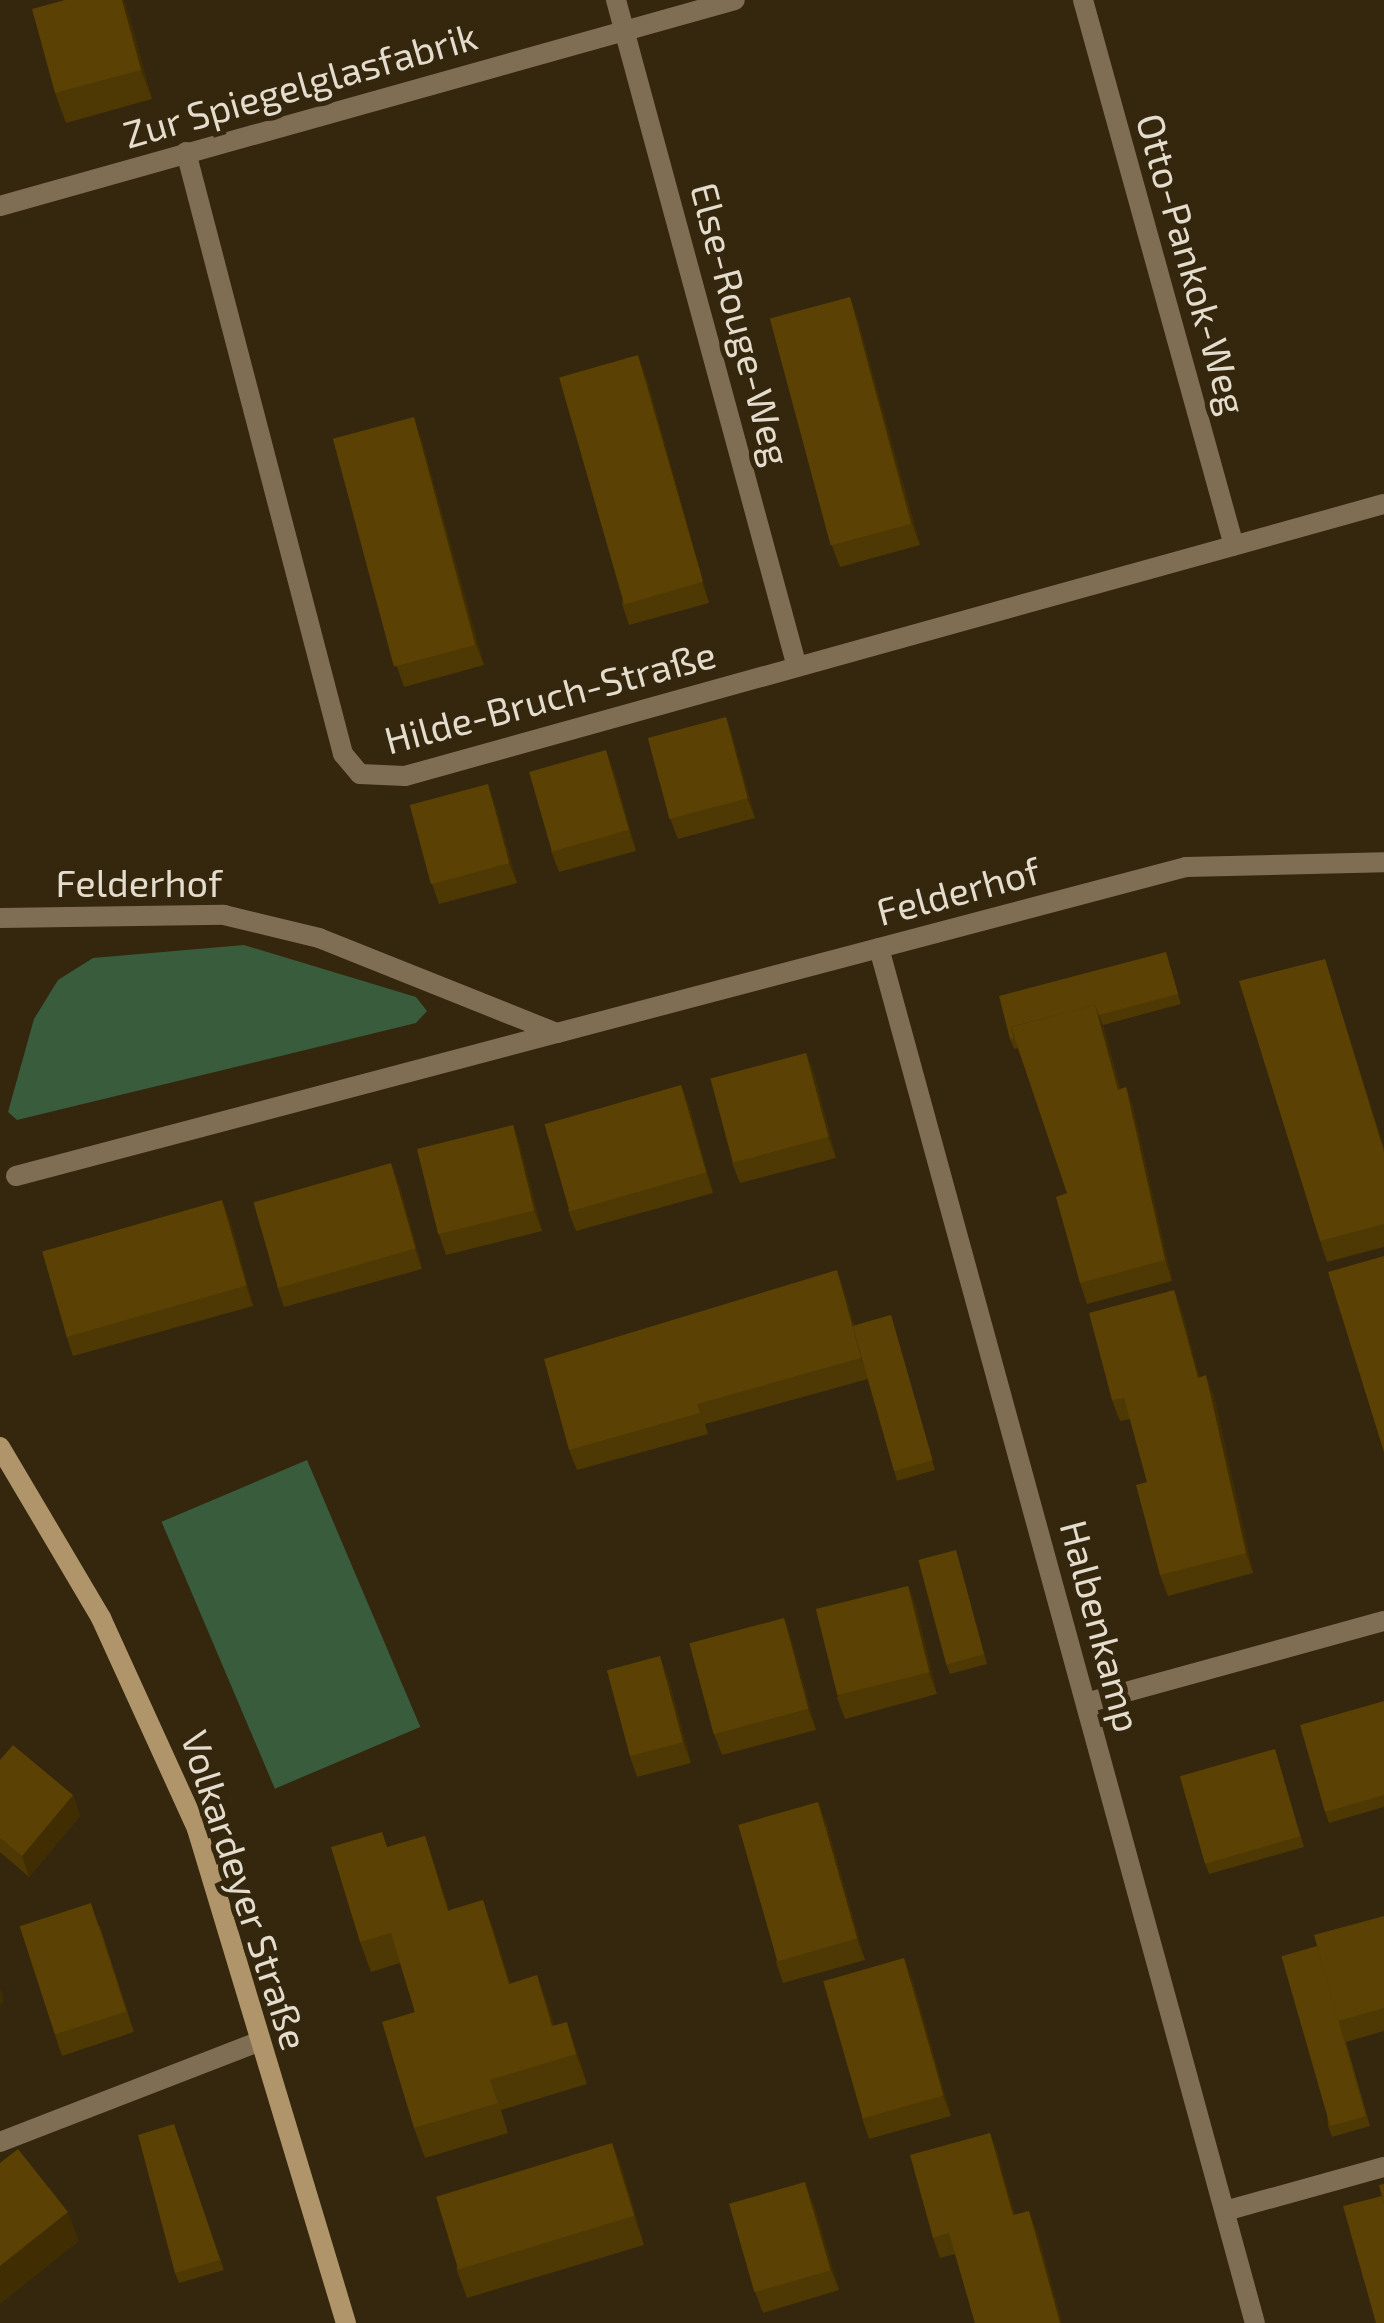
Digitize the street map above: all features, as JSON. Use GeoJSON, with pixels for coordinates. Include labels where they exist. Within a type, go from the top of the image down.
{"type":"FeatureCollection","features":[{"type":"Feature","properties":{"kind":"main road","name":"Volkardeyer Straße"},"geometry":{"type":"LineString","coordinates":[[0,1447],[148,1712],[197,1829],[346,2323]]}},
{"type":"Feature","properties":{"kind":"street","name":"Else-Rouge-Weg"},"geometry":{"type":"LineString","coordinates":[[616,0],[797,667]]}},
{"type":"Feature","properties":{"kind":"street","name":"Zur Spiegelglasfabrik"},"geometry":{"type":"LineString","coordinates":[[0,206],[735,0]]}},
{"type":"Feature","properties":{"kind":"street","name":"Otto-Pankok-Weg"},"geometry":{"type":"LineString","coordinates":[[1082,0],[1234,546]]}},
{"type":"Feature","properties":{"kind":"street","name":"Hilde-Bruch-Straße"},"geometry":{"type":"LineString","coordinates":[[186,152],[343,754],[360,774],[405,776],[1384,504]]}},
{"type":"Feature","properties":{"kind":"street","name":"Felderhof"},"geometry":{"type":"LineString","coordinates":[[16,1176],[1186,868],[1384,862]]}},
{"type":"Feature","properties":{"kind":"street","name":"Felderhof"},"geometry":{"type":"LineString","coordinates":[[0,918],[224,915],[319,938],[557,1034]]}},
{"type":"Feature","properties":{"kind":"street","name":"Halbenkamp"},"geometry":{"type":"LineString","coordinates":[[879,948],[1255,2323]]}},
{"type":"Feature","properties":{"kind":"street"},"geometry":{"type":"LineString","coordinates":[[1086,1704],[1384,1621]]}},
{"type":"Feature","properties":{"kind":"street"},"geometry":{"type":"LineString","coordinates":[[0,2142],[260,2041]]}},
{"type":"Feature","properties":{"kind":"street"},"geometry":{"type":"LineString","coordinates":[[1224,2211],[1384,2167]]}},
{"type":"Feature","properties":{"kind":"green space"},"geometry":{"type":"Polygon","coordinates":[[[244,945],[416,997],[427,1011],[416,1023],[17,1120],[8,1112],[34,1019],[58,980],[93,958],[244,945]]]}},
{"type":"Feature","properties":{"kind":"green space"},"geometry":{"type":"Polygon","coordinates":[[[307,1460],[420,1727],[275,1789],[162,1522],[307,1460]]]}},
{"type":"Feature","properties":{"kind":"building"},"geometry":{"type":"Polygon","coordinates":[[[65,0],[122,0],[141,70],[55,93],[32,9],[65,0]]]}},
{"type":"Feature","properties":{"kind":"building"},"geometry":{"type":"Polygon","coordinates":[[[850,297],[911,524],[831,545],[770,318],[850,297]]]}},
{"type":"Feature","properties":{"kind":"building"},"geometry":{"type":"Polygon","coordinates":[[[638,355],[703,582],[624,604],[559,378],[638,355]]]}},
{"type":"Feature","properties":{"kind":"building"},"geometry":{"type":"Polygon","coordinates":[[[414,417],[475,645],[394,667],[333,439],[414,417]]]}},
{"type":"Feature","properties":{"kind":"building"},"geometry":{"type":"Polygon","coordinates":[[[726,717],[748,798],[670,819],[648,738],[726,717]]]}},
{"type":"Feature","properties":{"kind":"building"},"geometry":{"type":"Polygon","coordinates":[[[606,750],[629,830],[552,852],[529,772],[606,750]]]}},
{"type":"Feature","properties":{"kind":"building"},"geometry":{"type":"Polygon","coordinates":[[[488,784],[509,863],[431,884],[410,805],[488,784]]]}},
{"type":"Feature","properties":{"kind":"building"},"geometry":{"type":"Polygon","coordinates":[[[1166,952],[1178,994],[1099,1015],[1095,1005],[1011,1027],[1014,1038],[1010,1039],[999,996],[1166,952]]]}},
{"type":"Feature","properties":{"kind":"building"},"geometry":{"type":"Polygon","coordinates":[[[1325,959],[1384,1153],[1384,1224],[1320,1241],[1239,981],[1325,959]]]}},
{"type":"Feature","properties":{"kind":"building"},"geometry":{"type":"Polygon","coordinates":[[[1095,1005],[1118,1090],[1126,1087],[1165,1260],[1080,1283],[1056,1197],[1067,1193],[1011,1027],[1095,1005]]]}},
{"type":"Feature","properties":{"kind":"building"},"geometry":{"type":"Polygon","coordinates":[[[806,1053],[829,1137],[733,1163],[710,1079],[806,1053]]]}},
{"type":"Feature","properties":{"kind":"building"},"geometry":{"type":"Polygon","coordinates":[[[681,1085],[706,1172],[570,1212],[545,1124],[681,1085]]]}},
{"type":"Feature","properties":{"kind":"building"},"geometry":{"type":"Polygon","coordinates":[[[513,1125],[534,1210],[438,1234],[417,1149],[513,1125]]]}},
{"type":"Feature","properties":{"kind":"building"},"geometry":{"type":"Polygon","coordinates":[[[391,1163],[416,1249],[278,1288],[254,1202],[391,1163]]]}},
{"type":"Feature","properties":{"kind":"building"},"geometry":{"type":"Polygon","coordinates":[[[222,1200],[247,1286],[67,1337],[42,1252],[222,1200]]]}},
{"type":"Feature","properties":{"kind":"building"},"geometry":{"type":"Polygon","coordinates":[[[1384,1256],[1384,1452],[1328,1272],[1384,1256]]]}},
{"type":"Feature","properties":{"kind":"building"},"geometry":{"type":"Polygon","coordinates":[[[837,1270],[861,1358],[697,1404],[700,1413],[569,1450],[544,1359],[837,1270]]]}},
{"type":"Feature","properties":{"kind":"building"},"geometry":{"type":"Polygon","coordinates":[[[1174,1290],[1198,1378],[1206,1375],[1246,1553],[1160,1575],[1136,1485],[1147,1482],[1124,1398],[1112,1400],[1089,1313],[1174,1290]]]}},
{"type":"Feature","properties":{"kind":"building"},"geometry":{"type":"Polygon","coordinates":[[[891,1315],[933,1460],[894,1471],[853,1326],[891,1315]]]}},
{"type":"Feature","properties":{"kind":"building"},"geometry":{"type":"Polygon","coordinates":[[[956,1550],[984,1654],[946,1664],[918,1560],[956,1550]]]}},
{"type":"Feature","properties":{"kind":"building"},"geometry":{"type":"Polygon","coordinates":[[[908,1586],[930,1672],[837,1695],[816,1609],[908,1586]]]}},
{"type":"Feature","properties":{"kind":"building"},"geometry":{"type":"Polygon","coordinates":[[[784,1618],[808,1709],[714,1734],[689,1643],[784,1618]]]}},
{"type":"Feature","properties":{"kind":"building"},"geometry":{"type":"Polygon","coordinates":[[[660,1656],[683,1742],[630,1756],[607,1670],[660,1656]]]}},
{"type":"Feature","properties":{"kind":"building"},"geometry":{"type":"Polygon","coordinates":[[[1384,1701],[1384,1795],[1325,1812],[1300,1725],[1384,1701]]]}},
{"type":"Feature","properties":{"kind":"building"},"geometry":{"type":"Polygon","coordinates":[[[13,1745],[73,1795],[22,1856],[0,1838],[0,1760],[13,1745]]]}},
{"type":"Feature","properties":{"kind":"building"},"geometry":{"type":"Polygon","coordinates":[[[1275,1749],[1300,1836],[1205,1864],[1180,1776],[1275,1749]]]}},
{"type":"Feature","properties":{"kind":"building"},"geometry":{"type":"Polygon","coordinates":[[[818,1802],[857,1938],[777,1961],[738,1825],[818,1802]]]}},
{"type":"Feature","properties":{"kind":"building"},"geometry":{"type":"Polygon","coordinates":[[[382,1832],[387,1847],[425,1836],[448,1911],[483,1900],[509,1984],[537,1975],[552,2026],[567,2022],[576,2054],[490,2080],[498,2103],[414,2128],[382,2022],[415,2012],[391,1933],[360,1942],[331,1847],[382,1832]]]}},
{"type":"Feature","properties":{"kind":"building"},"geometry":{"type":"Polygon","coordinates":[[[91,1903],[126,2011],[55,2035],[20,1926],[91,1903]]]}},
{"type":"Feature","properties":{"kind":"building"},"geometry":{"type":"Polygon","coordinates":[[[1384,1916],[1384,2008],[1338,2021],[1314,1935],[1384,1916]]]}},
{"type":"Feature","properties":{"kind":"building"},"geometry":{"type":"Polygon","coordinates":[[[1317,1946],[1366,2116],[1330,2126],[1281,1956],[1317,1946]]]}},
{"type":"Feature","properties":{"kind":"building"},"geometry":{"type":"Polygon","coordinates":[[[904,1958],[943,2095],[863,2119],[823,1981],[904,1958]]]}},
{"type":"Feature","properties":{"kind":"building"},"geometry":{"type":"Polygon","coordinates":[[[174,2124],[220,2260],[175,2273],[138,2135],[174,2124]]]}},
{"type":"Feature","properties":{"kind":"building"},"geometry":{"type":"Polygon","coordinates":[[[990,2133],[1013,2215],[1029,2211],[1060,2323],[975,2323],[949,2233],[933,2238],[910,2155],[990,2133]]]}},
{"type":"Feature","properties":{"kind":"building"},"geometry":{"type":"Polygon","coordinates":[[[612,2143],[634,2216],[458,2269],[436,2197],[612,2143]]]}},
{"type":"Feature","properties":{"kind":"building"},"geometry":{"type":"Polygon","coordinates":[[[18,2149],[68,2212],[0,2266],[0,2163],[18,2149]]]}},
{"type":"Feature","properties":{"kind":"building"},"geometry":{"type":"Polygon","coordinates":[[[805,2182],[830,2270],[754,2292],[729,2204],[805,2182]]]}},
{"type":"Feature","properties":{"kind":"building"},"geometry":{"type":"Polygon","coordinates":[[[1382,2196],[1384,2323],[1376,2323],[1343,2206],[1382,2196]]]}}]}
